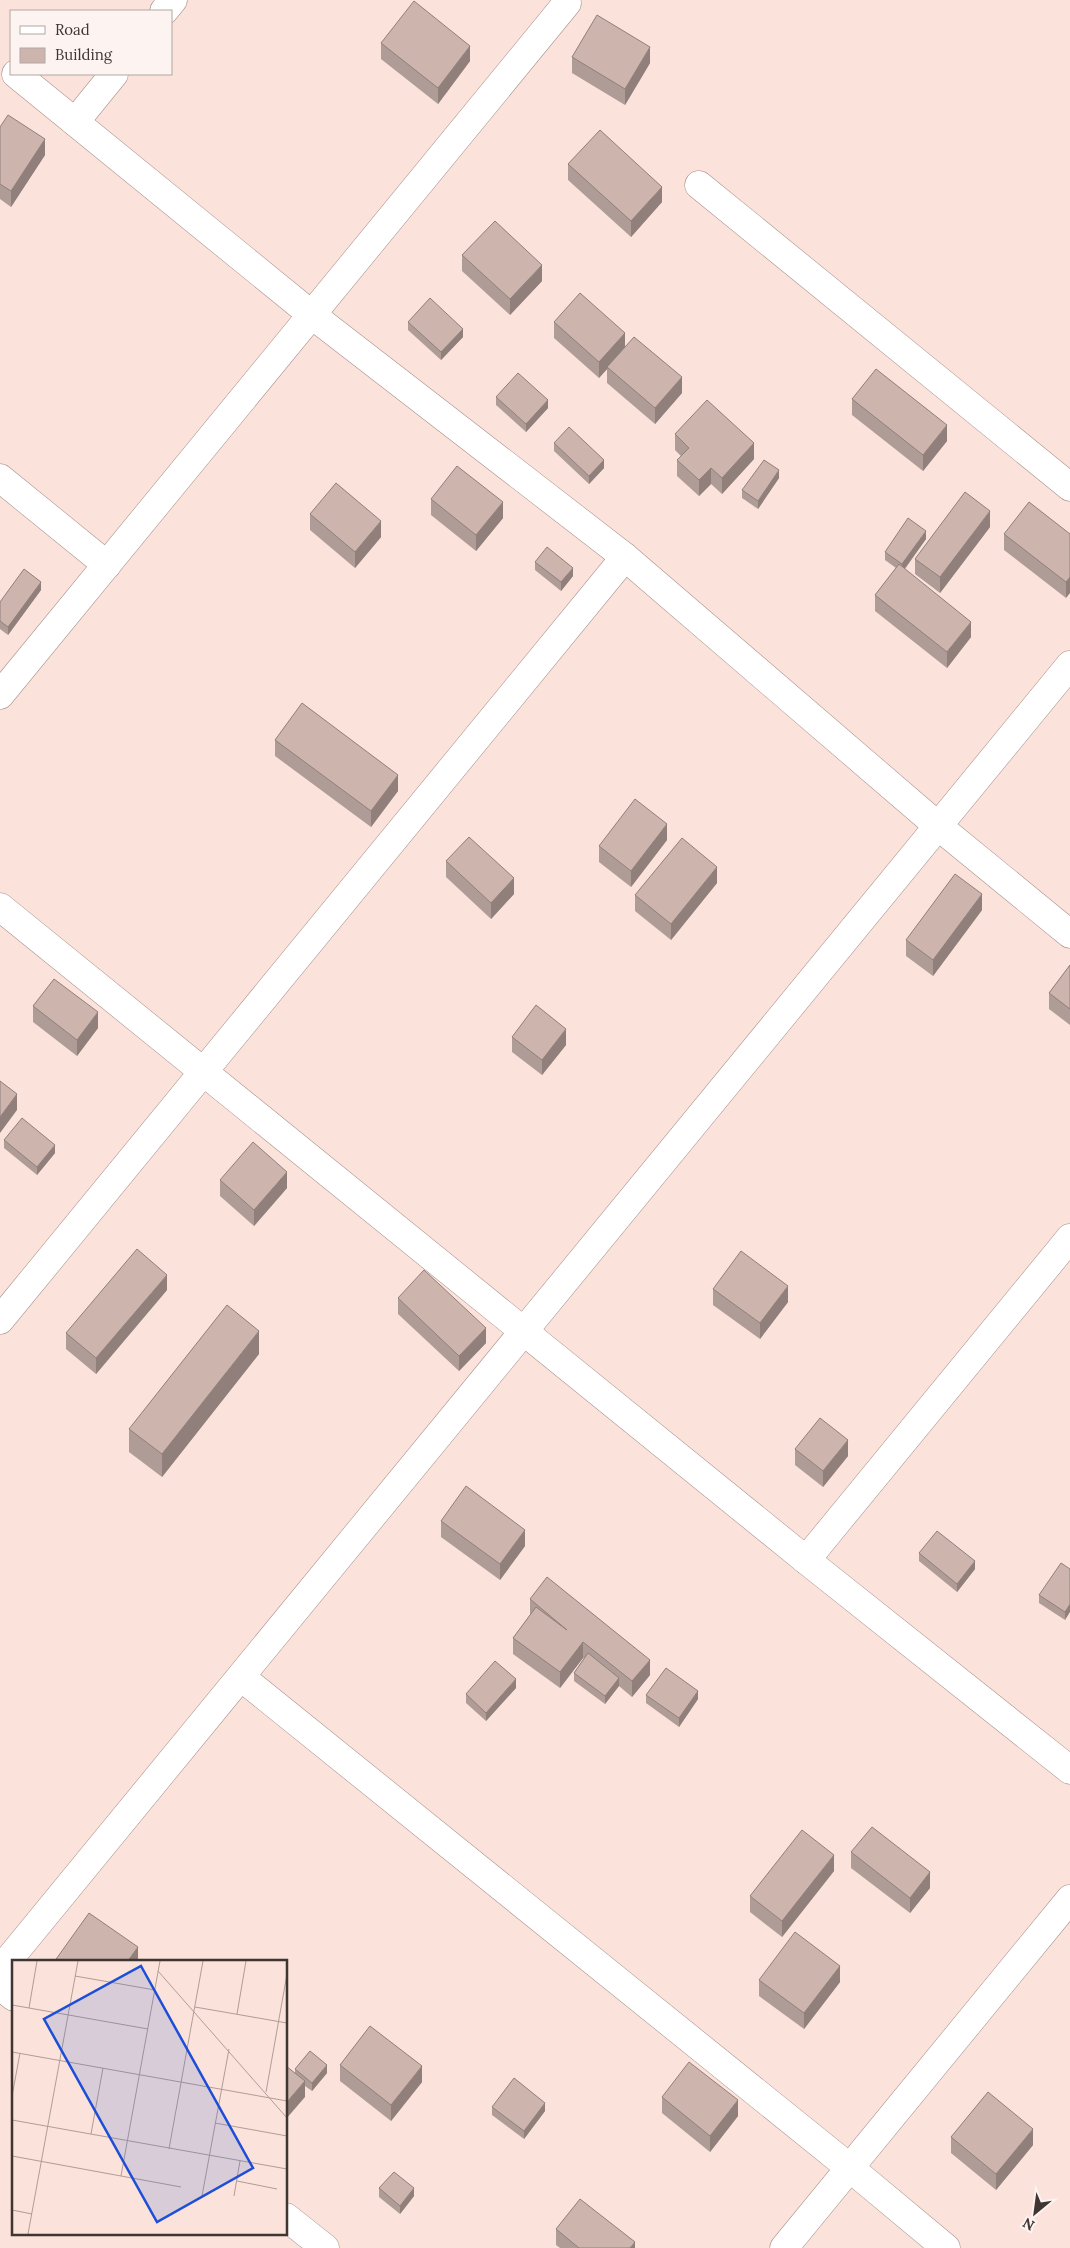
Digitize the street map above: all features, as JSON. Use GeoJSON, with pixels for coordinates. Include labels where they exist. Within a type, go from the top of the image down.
{"type":"FeatureCollection","features":[{"type":"Feature","properties":{"kind":"street"},"geometry":{"type":"LineString","coordinates":[[165,10],[173,0]]}},
{"type":"Feature","properties":{"kind":"street"},"geometry":{"type":"LineString","coordinates":[[0,695],[568,3]]}},
{"type":"Feature","properties":{"kind":"street"},"geometry":{"type":"LineString","coordinates":[[0,61],[10,69]]}},
{"type":"Feature","properties":{"kind":"street"},"geometry":{"type":"LineString","coordinates":[[17,75],[312,315],[625,557],[938,826],[1070,934]]}},
{"type":"Feature","properties":{"kind":"street"},"geometry":{"type":"LineString","coordinates":[[75,122],[113,75]]}},
{"type":"Feature","properties":{"kind":"street"},"geometry":{"type":"LineString","coordinates":[[699,185],[1070,487]]}},
{"type":"Feature","properties":{"kind":"street"},"geometry":{"type":"LineString","coordinates":[[0,478],[107,565]]}},
{"type":"Feature","properties":{"kind":"street"},"geometry":{"type":"LineString","coordinates":[[0,1320],[625,557]]}},
{"type":"Feature","properties":{"kind":"street"},"geometry":{"type":"LineString","coordinates":[[0,1970],[1070,665]]}},
{"type":"Feature","properties":{"kind":"street"},"geometry":{"type":"LineString","coordinates":[[0,907],[806,1560],[1070,1770]]}},
{"type":"Feature","properties":{"kind":"street"},"geometry":{"type":"LineString","coordinates":[[806,1560],[1070,1238]]}},
{"type":"Feature","properties":{"kind":"street"},"geometry":{"type":"LineString","coordinates":[[241,1677],[850,2168],[946,2248]]}},
{"type":"Feature","properties":{"kind":"street"},"geometry":{"type":"LineString","coordinates":[[784,2248],[1070,1899]]}},
{"type":"Feature","properties":{"kind":"street"},"geometry":{"type":"LineString","coordinates":[[0,1986],[12,1995]]}},
{"type":"Feature","properties":{"kind":"street"},"geometry":{"type":"LineString","coordinates":[[288,2219],[325,2248]]}},
{"type":"Feature","properties":{"kind":"building"},"geometry":{"type":"Polygon","coordinates":[[[414,1],[470,46],[438,88],[381,43],[414,1]]]}},
{"type":"Feature","properties":{"kind":"building"},"geometry":{"type":"Polygon","coordinates":[[[597,15],[650,47],[625,89],[572,57],[597,15]]]}},
{"type":"Feature","properties":{"kind":"building"},"geometry":{"type":"Polygon","coordinates":[[[8,115],[45,139],[11,191],[0,184],[0,127],[8,115]]]}},
{"type":"Feature","properties":{"kind":"building"},"geometry":{"type":"Polygon","coordinates":[[[600,130],[662,187],[631,221],[568,164],[600,130]]]}},
{"type":"Feature","properties":{"kind":"building"},"geometry":{"type":"Polygon","coordinates":[[[495,221],[542,265],[510,299],[462,255],[495,221]]]}},
{"type":"Feature","properties":{"kind":"building"},"geometry":{"type":"Polygon","coordinates":[[[580,293],[625,333],[599,362],[554,322],[580,293]]]}},
{"type":"Feature","properties":{"kind":"building"},"geometry":{"type":"Polygon","coordinates":[[[430,298],[463,329],[441,352],[408,322],[430,298]]]}},
{"type":"Feature","properties":{"kind":"building"},"geometry":{"type":"Polygon","coordinates":[[[634,337],[682,377],[655,408],[607,367],[634,337]]]}},
{"type":"Feature","properties":{"kind":"building"},"geometry":{"type":"Polygon","coordinates":[[[876,369],[947,425],[923,455],[852,399],[876,369]]]}},
{"type":"Feature","properties":{"kind":"building"},"geometry":{"type":"Polygon","coordinates":[[[518,373],[548,400],[526,424],[496,397],[518,373]]]}},
{"type":"Feature","properties":{"kind":"building"},"geometry":{"type":"Polygon","coordinates":[[[707,400],[754,443],[722,478],[711,468],[699,480],[677,460],[689,448],[675,434],[707,400]]]}},
{"type":"Feature","properties":{"kind":"building"},"geometry":{"type":"Polygon","coordinates":[[[569,427],[604,460],[589,476],[554,443],[569,427]]]}},
{"type":"Feature","properties":{"kind":"building"},"geometry":{"type":"Polygon","coordinates":[[[764,460],[779,470],[758,501],[742,490],[764,460]]]}},
{"type":"Feature","properties":{"kind":"building"},"geometry":{"type":"Polygon","coordinates":[[[457,466],[503,502],[476,535],[431,499],[457,466]]]}},
{"type":"Feature","properties":{"kind":"building"},"geometry":{"type":"Polygon","coordinates":[[[336,483],[381,521],[355,552],[310,514],[336,483]]]}},
{"type":"Feature","properties":{"kind":"building"},"geometry":{"type":"Polygon","coordinates":[[[965,492],[990,511],[940,577],[915,559],[965,492]]]}},
{"type":"Feature","properties":{"kind":"building"},"geometry":{"type":"Polygon","coordinates":[[[1029,502],[1070,534],[1070,577],[1066,582],[1004,534],[1029,502]]]}},
{"type":"Feature","properties":{"kind":"building"},"geometry":{"type":"Polygon","coordinates":[[[908,518],[926,531],[902,564],[885,552],[908,518]]]}},
{"type":"Feature","properties":{"kind":"building"},"geometry":{"type":"Polygon","coordinates":[[[547,547],[573,568],[561,582],[535,562],[547,547]]]}},
{"type":"Feature","properties":{"kind":"building"},"geometry":{"type":"Polygon","coordinates":[[[899,564],[971,622],[947,652],[875,595],[899,564]]]}},
{"type":"Feature","properties":{"kind":"building"},"geometry":{"type":"Polygon","coordinates":[[[24,569],[41,582],[8,627],[0,621],[0,602],[24,569]]]}},
{"type":"Feature","properties":{"kind":"building"},"geometry":{"type":"Polygon","coordinates":[[[302,703],[398,775],[371,811],[275,740],[302,703]]]}},
{"type":"Feature","properties":{"kind":"building"},"geometry":{"type":"Polygon","coordinates":[[[635,799],[667,824],[631,871],[599,846],[635,799]]]}},
{"type":"Feature","properties":{"kind":"building"},"geometry":{"type":"Polygon","coordinates":[[[469,837],[514,878],[491,903],[446,861],[469,837]]]}},
{"type":"Feature","properties":{"kind":"building"},"geometry":{"type":"Polygon","coordinates":[[[682,838],[717,867],[671,924],[635,895],[682,838]]]}},
{"type":"Feature","properties":{"kind":"building"},"geometry":{"type":"Polygon","coordinates":[[[955,874],[982,894],[933,960],[906,940],[955,874]]]}},
{"type":"Feature","properties":{"kind":"building"},"geometry":{"type":"Polygon","coordinates":[[[1070,965],[1070,1009],[1049,993],[1070,965]]]}},
{"type":"Feature","properties":{"kind":"building"},"geometry":{"type":"Polygon","coordinates":[[[54,979],[98,1012],[77,1040],[33,1006],[54,979]]]}},
{"type":"Feature","properties":{"kind":"building"},"geometry":{"type":"Polygon","coordinates":[[[536,1005],[566,1029],[542,1060],[512,1037],[536,1005]]]}},
{"type":"Feature","properties":{"kind":"building"},"geometry":{"type":"Polygon","coordinates":[[[0,1081],[17,1094],[0,1117],[0,1081]]]}},
{"type":"Feature","properties":{"kind":"building"},"geometry":{"type":"Polygon","coordinates":[[[22,1118],[55,1145],[37,1167],[4,1140],[22,1118]]]}},
{"type":"Feature","properties":{"kind":"building"},"geometry":{"type":"Polygon","coordinates":[[[253,1142],[287,1172],[254,1210],[220,1180],[253,1142]]]}},
{"type":"Feature","properties":{"kind":"building"},"geometry":{"type":"Polygon","coordinates":[[[137,1249],[167,1275],[96,1358],[66,1333],[137,1249]]]}},
{"type":"Feature","properties":{"kind":"building"},"geometry":{"type":"Polygon","coordinates":[[[741,1251],[788,1286],[760,1323],[713,1289],[741,1251]]]}},
{"type":"Feature","properties":{"kind":"building"},"geometry":{"type":"Polygon","coordinates":[[[424,1270],[486,1328],[459,1356],[398,1298],[424,1270]]]}},
{"type":"Feature","properties":{"kind":"building"},"geometry":{"type":"Polygon","coordinates":[[[227,1305],[259,1331],[162,1454],[129,1429],[227,1305]]]}},
{"type":"Feature","properties":{"kind":"building"},"geometry":{"type":"Polygon","coordinates":[[[820,1418],[848,1440],[823,1471],[795,1449],[820,1418]]]}},
{"type":"Feature","properties":{"kind":"building"},"geometry":{"type":"Polygon","coordinates":[[[466,1486],[525,1530],[500,1564],[441,1521],[466,1486]]]}},
{"type":"Feature","properties":{"kind":"building"},"geometry":{"type":"Polygon","coordinates":[[[937,1531],[975,1561],[957,1584],[919,1553],[937,1531]]]}},
{"type":"Feature","properties":{"kind":"building"},"geometry":{"type":"Polygon","coordinates":[[[1061,1563],[1070,1569],[1070,1604],[1065,1612],[1039,1595],[1061,1563]]]}},
{"type":"Feature","properties":{"kind":"building"},"geometry":{"type":"Polygon","coordinates":[[[547,1577],[650,1660],[632,1681],[583,1642],[560,1672],[513,1638],[536,1607],[567,1630],[530,1599],[547,1577]]]}},
{"type":"Feature","properties":{"kind":"building"},"geometry":{"type":"Polygon","coordinates":[[[588,1653],[619,1678],[605,1696],[574,1673],[588,1653]]]}},
{"type":"Feature","properties":{"kind":"building"},"geometry":{"type":"Polygon","coordinates":[[[495,1661],[516,1679],[486,1713],[466,1694],[495,1661]]]}},
{"type":"Feature","properties":{"kind":"building"},"geometry":{"type":"Polygon","coordinates":[[[666,1668],[698,1691],[679,1718],[646,1695],[666,1668]]]}},
{"type":"Feature","properties":{"kind":"building"},"geometry":{"type":"Polygon","coordinates":[[[872,1827],[930,1872],[910,1898],[851,1852],[872,1827]]]}},
{"type":"Feature","properties":{"kind":"building"},"geometry":{"type":"Polygon","coordinates":[[[802,1830],[834,1855],[782,1921],[750,1896],[802,1830]]]}},
{"type":"Feature","properties":{"kind":"building"},"geometry":{"type":"Polygon","coordinates":[[[89,1913],[138,1947],[128,1960],[55,1960],[89,1913]]]}},
{"type":"Feature","properties":{"kind":"building"},"geometry":{"type":"Polygon","coordinates":[[[795,1932],[840,1966],[804,2013],[759,1980],[795,1932]]]}},
{"type":"Feature","properties":{"kind":"building"},"geometry":{"type":"Polygon","coordinates":[[[370,2026],[422,2066],[391,2105],[340,2065],[370,2026]]]}},
{"type":"Feature","properties":{"kind":"building"},"geometry":{"type":"Polygon","coordinates":[[[310,2051],[327,2065],[312,2083],[295,2069],[310,2051]]]}},
{"type":"Feature","properties":{"kind":"building"},"geometry":{"type":"Polygon","coordinates":[[[689,2062],[738,2100],[710,2136],[662,2097],[689,2062]]]}},
{"type":"Feature","properties":{"kind":"building"},"geometry":{"type":"Polygon","coordinates":[[[288,2068],[305,2081],[288,2101],[288,2068]]]}},
{"type":"Feature","properties":{"kind":"building"},"geometry":{"type":"Polygon","coordinates":[[[514,2078],[545,2103],[524,2131],[492,2107],[514,2078]]]}},
{"type":"Feature","properties":{"kind":"building"},"geometry":{"type":"Polygon","coordinates":[[[988,2092],[1033,2129],[996,2174],[951,2137],[988,2092]]]}},
{"type":"Feature","properties":{"kind":"building"},"geometry":{"type":"Polygon","coordinates":[[[394,2172],[414,2188],[400,2206],[379,2188],[394,2172]]]}},
{"type":"Feature","properties":{"kind":"building"},"geometry":{"type":"Polygon","coordinates":[[[580,2199],[635,2242],[630,2248],[579,2248],[556,2229],[580,2199]]]}}]}
